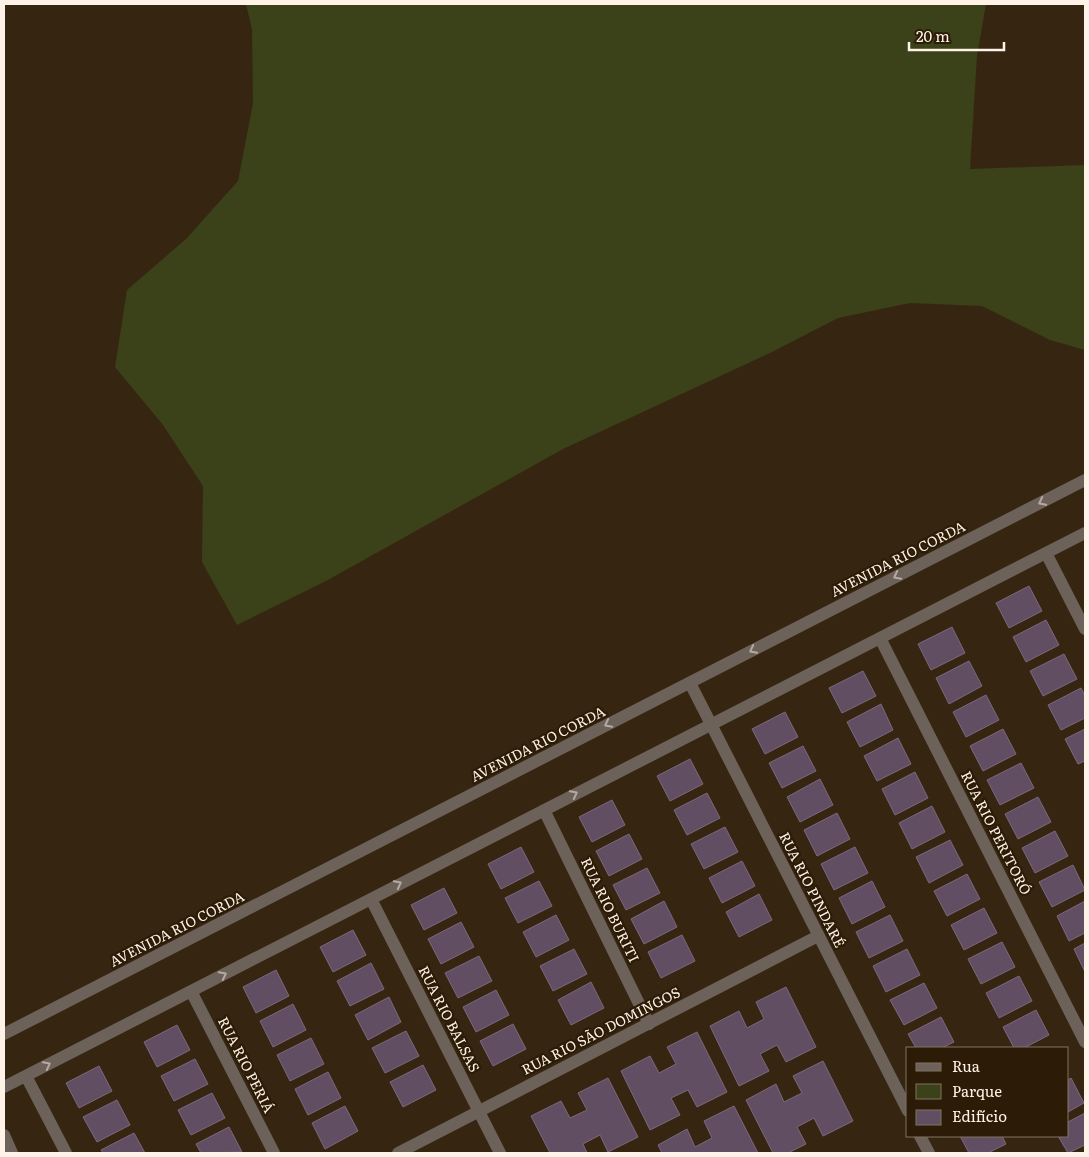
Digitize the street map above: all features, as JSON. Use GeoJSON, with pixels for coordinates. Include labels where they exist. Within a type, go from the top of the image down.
{"type":"FeatureCollection","features":[{"type":"Feature","properties":{"kind":"street","name":"AVENIDA RIO CORDA"},"geometry":{"type":"LineString","coordinates":[[4,1034],[1085,480]]}},
{"type":"Feature","properties":{"kind":"street"},"geometry":{"type":"LineString","coordinates":[[4,1087],[1085,533]]}},
{"type":"Feature","properties":{"kind":"street"},"geometry":{"type":"LineString","coordinates":[[1046,553],[1085,629]]}},
{"type":"Feature","properties":{"kind":"street","name":"RUA RIO PERITORÓ"},"geometry":{"type":"LineString","coordinates":[[880,638],[1085,1042]]}},
{"type":"Feature","properties":{"kind":"street","name":"RUA RIO PINDARÉ"},"geometry":{"type":"LineString","coordinates":[[690,683],[906,1107]]}},
{"type":"Feature","properties":{"kind":"street","name":"RUA RIO BURITI"},"geometry":{"type":"LineString","coordinates":[[544,810],[649,1024]]}},
{"type":"Feature","properties":{"kind":"street","name":"RUA RIO BALSAS"},"geometry":{"type":"LineString","coordinates":[[371,899],[500,1153]]}},
{"type":"Feature","properties":{"kind":"street","name":"RUA RIO SÃO DOMINGOS"},"geometry":{"type":"LineString","coordinates":[[398,1153],[818,936]]}},
{"type":"Feature","properties":{"kind":"street","name":"RUA RIO PERIÁ"},"geometry":{"type":"LineString","coordinates":[[191,991],[274,1153]]}},
{"type":"Feature","properties":{"kind":"street"},"geometry":{"type":"LineString","coordinates":[[26,1076],[66,1153]]}},
{"type":"Feature","properties":{"kind":"street"},"geometry":{"type":"LineString","coordinates":[[4,1135],[12,1153]]}},
{"type":"Feature","properties":{"kind":"street"},"geometry":{"type":"LineString","coordinates":[[920,1137],[924,1151]]}},
{"type":"Feature","properties":{"kind":"green space"},"geometry":{"type":"Polygon","coordinates":[[[246,4],[986,4],[977,56],[970,169],[1085,165],[1085,350],[1050,340],[982,306],[910,303],[838,318],[772,352],[563,449],[326,581],[237,625],[202,562],[203,486],[163,425],[115,367],[127,290],[186,239],[238,181],[253,103],[252,29],[246,4]]]}},
{"type":"Feature","properties":{"kind":"building"},"geometry":{"type":"Polygon","coordinates":[[[1029,586],[1042,611],[1009,628],[996,603],[1029,586]]]}},
{"type":"Feature","properties":{"kind":"building"},"geometry":{"type":"Polygon","coordinates":[[[1046,620],[1059,645],[1026,662],[1013,637],[1046,620]]]}},
{"type":"Feature","properties":{"kind":"building"},"geometry":{"type":"Polygon","coordinates":[[[952,627],[965,653],[931,670],[918,644],[952,627]]]}},
{"type":"Feature","properties":{"kind":"building"},"geometry":{"type":"Polygon","coordinates":[[[1064,654],[1077,679],[1043,696],[1030,671],[1064,654]]]}},
{"type":"Feature","properties":{"kind":"building"},"geometry":{"type":"Polygon","coordinates":[[[969,661],[982,686],[949,704],[936,678],[969,661]]]}},
{"type":"Feature","properties":{"kind":"building"},"geometry":{"type":"Polygon","coordinates":[[[863,671],[876,696],[842,713],[829,688],[863,671]]]}},
{"type":"Feature","properties":{"kind":"building"},"geometry":{"type":"Polygon","coordinates":[[[1081,688],[1085,696],[1085,718],[1061,730],[1048,705],[1081,688]]]}},
{"type":"Feature","properties":{"kind":"building"},"geometry":{"type":"Polygon","coordinates":[[[986,695],[999,720],[966,737],[953,712],[986,695]]]}},
{"type":"Feature","properties":{"kind":"building"},"geometry":{"type":"Polygon","coordinates":[[[881,704],[893,730],[860,747],[847,722],[881,704]]]}},
{"type":"Feature","properties":{"kind":"building"},"geometry":{"type":"Polygon","coordinates":[[[785,712],[798,737],[765,754],[752,729],[785,712]]]}},
{"type":"Feature","properties":{"kind":"building"},"geometry":{"type":"Polygon","coordinates":[[[1003,729],[1016,754],[983,771],[970,746],[1003,729]]]}},
{"type":"Feature","properties":{"kind":"building"},"geometry":{"type":"Polygon","coordinates":[[[1085,729],[1085,761],[1078,764],[1065,739],[1085,729]]]}},
{"type":"Feature","properties":{"kind":"building"},"geometry":{"type":"Polygon","coordinates":[[[898,738],[911,764],[877,781],[864,756],[898,738]]]}},
{"type":"Feature","properties":{"kind":"building"},"geometry":{"type":"Polygon","coordinates":[[[803,746],[816,771],[782,788],[769,763],[803,746]]]}},
{"type":"Feature","properties":{"kind":"building"},"geometry":{"type":"Polygon","coordinates":[[[690,759],[703,784],[670,801],[657,776],[690,759]]]}},
{"type":"Feature","properties":{"kind":"building"},"geometry":{"type":"Polygon","coordinates":[[[1021,763],[1034,788],[1000,805],[987,780],[1021,763]]]}},
{"type":"Feature","properties":{"kind":"building"},"geometry":{"type":"Polygon","coordinates":[[[915,772],[928,798],[895,815],[882,789],[915,772]]]}},
{"type":"Feature","properties":{"kind":"building"},"geometry":{"type":"Polygon","coordinates":[[[820,779],[833,805],[800,822],[787,797],[820,779]]]}},
{"type":"Feature","properties":{"kind":"building"},"geometry":{"type":"Polygon","coordinates":[[[707,793],[720,818],[687,835],[674,810],[707,793]]]}},
{"type":"Feature","properties":{"kind":"building"},"geometry":{"type":"Polygon","coordinates":[[[1038,797],[1051,822],[1018,839],[1005,814],[1038,797]]]}},
{"type":"Feature","properties":{"kind":"building"},"geometry":{"type":"Polygon","coordinates":[[[612,800],[625,825],[592,842],[579,817],[612,800]]]}},
{"type":"Feature","properties":{"kind":"building"},"geometry":{"type":"Polygon","coordinates":[[[932,806],[945,832],[912,849],[899,823],[932,806]]]}},
{"type":"Feature","properties":{"kind":"building"},"geometry":{"type":"Polygon","coordinates":[[[837,813],[850,839],[817,856],[804,830],[837,813]]]}},
{"type":"Feature","properties":{"kind":"building"},"geometry":{"type":"Polygon","coordinates":[[[725,827],[738,852],[704,869],[691,844],[725,827]]]}},
{"type":"Feature","properties":{"kind":"building"},"geometry":{"type":"Polygon","coordinates":[[[1055,831],[1068,856],[1035,873],[1022,848],[1055,831]]]}},
{"type":"Feature","properties":{"kind":"building"},"geometry":{"type":"Polygon","coordinates":[[[629,834],[642,859],[609,876],[596,851],[629,834]]]}},
{"type":"Feature","properties":{"kind":"building"},"geometry":{"type":"Polygon","coordinates":[[[950,840],[963,865],[929,883],[916,857],[950,840]]]}},
{"type":"Feature","properties":{"kind":"building"},"geometry":{"type":"Polygon","coordinates":[[[521,847],[534,872],[501,889],[488,864],[521,847]]]}},
{"type":"Feature","properties":{"kind":"building"},"geometry":{"type":"Polygon","coordinates":[[[855,847],[868,873],[834,890],[821,864],[855,847]]]}},
{"type":"Feature","properties":{"kind":"building"},"geometry":{"type":"Polygon","coordinates":[[[742,861],[755,886],[722,903],[709,878],[742,861]]]}},
{"type":"Feature","properties":{"kind":"building"},"geometry":{"type":"Polygon","coordinates":[[[1073,865],[1085,890],[1052,907],[1039,882],[1073,865]]]}},
{"type":"Feature","properties":{"kind":"building"},"geometry":{"type":"Polygon","coordinates":[[[647,868],[660,893],[626,910],[613,885],[647,868]]]}},
{"type":"Feature","properties":{"kind":"building"},"geometry":{"type":"Polygon","coordinates":[[[967,874],[980,899],[947,916],[934,891],[967,874]]]}},
{"type":"Feature","properties":{"kind":"building"},"geometry":{"type":"Polygon","coordinates":[[[539,881],[552,906],[518,923],[505,898],[539,881]]]}},
{"type":"Feature","properties":{"kind":"building"},"geometry":{"type":"Polygon","coordinates":[[[872,881],[885,907],[852,924],[839,898],[872,881]]]}},
{"type":"Feature","properties":{"kind":"building"},"geometry":{"type":"Polygon","coordinates":[[[444,888],[457,913],[424,930],[411,905],[444,888]]]}},
{"type":"Feature","properties":{"kind":"building"},"geometry":{"type":"Polygon","coordinates":[[[759,894],[772,920],[739,937],[726,912],[759,894]]]}},
{"type":"Feature","properties":{"kind":"building"},"geometry":{"type":"Polygon","coordinates":[[[664,901],[677,927],[644,944],[631,919],[664,901]]]}},
{"type":"Feature","properties":{"kind":"building"},"geometry":{"type":"Polygon","coordinates":[[[1085,901],[1085,933],[1069,941],[1057,916],[1085,901]]]}},
{"type":"Feature","properties":{"kind":"building"},"geometry":{"type":"Polygon","coordinates":[[[984,908],[997,933],[964,950],[951,925],[984,908]]]}},
{"type":"Feature","properties":{"kind":"building"},"geometry":{"type":"Polygon","coordinates":[[[556,915],[569,940],[536,957],[523,932],[556,915]]]}},
{"type":"Feature","properties":{"kind":"building"},"geometry":{"type":"Polygon","coordinates":[[[890,915],[903,941],[869,958],[856,932],[890,915]]]}},
{"type":"Feature","properties":{"kind":"building"},"geometry":{"type":"Polygon","coordinates":[[[461,922],[474,947],[441,964],[428,939],[461,922]]]}},
{"type":"Feature","properties":{"kind":"building"},"geometry":{"type":"Polygon","coordinates":[[[353,930],[366,955],[333,972],[320,947],[353,930]]]}},
{"type":"Feature","properties":{"kind":"building"},"geometry":{"type":"Polygon","coordinates":[[[682,935],[695,961],[661,978],[648,952],[682,935]]]}},
{"type":"Feature","properties":{"kind":"building"},"geometry":{"type":"Polygon","coordinates":[[[1002,942],[1015,967],[981,984],[968,959],[1002,942]]]}},
{"type":"Feature","properties":{"kind":"building"},"geometry":{"type":"Polygon","coordinates":[[[1085,943],[1085,972],[1074,949],[1085,943]]]}},
{"type":"Feature","properties":{"kind":"building"},"geometry":{"type":"Polygon","coordinates":[[[574,949],[587,974],[553,991],[540,966],[574,949]]]}},
{"type":"Feature","properties":{"kind":"building"},"geometry":{"type":"Polygon","coordinates":[[[907,949],[920,975],[886,992],[873,966],[907,949]]]}},
{"type":"Feature","properties":{"kind":"building"},"geometry":{"type":"Polygon","coordinates":[[[479,956],[492,981],[458,998],[445,973],[479,956]]]}},
{"type":"Feature","properties":{"kind":"building"},"geometry":{"type":"Polygon","coordinates":[[[371,963],[384,989],[350,1006],[337,981],[371,963]]]}},
{"type":"Feature","properties":{"kind":"building"},"geometry":{"type":"Polygon","coordinates":[[[276,970],[289,996],[256,1013],[243,987],[276,970]]]}},
{"type":"Feature","properties":{"kind":"building"},"geometry":{"type":"Polygon","coordinates":[[[1019,976],[1032,1001],[999,1018],[986,993],[1019,976]]]}},
{"type":"Feature","properties":{"kind":"building"},"geometry":{"type":"Polygon","coordinates":[[[591,982],[604,1008],[571,1025],[558,1000],[591,982]]]}},
{"type":"Feature","properties":{"kind":"building"},"geometry":{"type":"Polygon","coordinates":[[[924,983],[937,1008],[904,1025],[890,1000],[924,983]]]}},
{"type":"Feature","properties":{"kind":"building"},"geometry":{"type":"Polygon","coordinates":[[[786,987],[816,1047],[786,1062],[777,1045],[760,1054],[769,1071],[739,1086],[710,1026],[739,1011],[747,1028],[764,1019],[756,1002],[786,987]]]}},
{"type":"Feature","properties":{"kind":"building"},"geometry":{"type":"Polygon","coordinates":[[[496,990],[509,1015],[476,1032],[463,1007],[496,990]]]}},
{"type":"Feature","properties":{"kind":"building"},"geometry":{"type":"Polygon","coordinates":[[[389,997],[401,1022],[368,1040],[355,1015],[389,997]]]}},
{"type":"Feature","properties":{"kind":"building"},"geometry":{"type":"Polygon","coordinates":[[[293,1004],[306,1030],[273,1047],[260,1021],[293,1004]]]}},
{"type":"Feature","properties":{"kind":"building"},"geometry":{"type":"Polygon","coordinates":[[[1036,1010],[1049,1035],[1026,1047],[1013,1047],[1003,1027],[1036,1010]]]}},
{"type":"Feature","properties":{"kind":"building"},"geometry":{"type":"Polygon","coordinates":[[[941,1017],[954,1042],[944,1047],[915,1047],[908,1034],[941,1017]]]}},
{"type":"Feature","properties":{"kind":"building"},"geometry":{"type":"Polygon","coordinates":[[[513,1024],[526,1049],[493,1066],[480,1041],[513,1024]]]}},
{"type":"Feature","properties":{"kind":"building"},"geometry":{"type":"Polygon","coordinates":[[[177,1025],[190,1050],[157,1067],[144,1042],[177,1025]]]}},
{"type":"Feature","properties":{"kind":"building"},"geometry":{"type":"Polygon","coordinates":[[[406,1031],[419,1056],[385,1073],[372,1048],[406,1031]]]}},
{"type":"Feature","properties":{"kind":"building"},"geometry":{"type":"Polygon","coordinates":[[[697,1032],[727,1092],[697,1107],[688,1090],[671,1098],[680,1115],[650,1130],[621,1071],[650,1056],[659,1073],[676,1064],[667,1047],[697,1032]]]}},
{"type":"Feature","properties":{"kind":"building"},"geometry":{"type":"Polygon","coordinates":[[[311,1038],[324,1064],[290,1081],[277,1055],[311,1038]]]}},
{"type":"Feature","properties":{"kind":"building"},"geometry":{"type":"Polygon","coordinates":[[[195,1059],[208,1084],[174,1101],[161,1076],[195,1059]]]}},
{"type":"Feature","properties":{"kind":"building"},"geometry":{"type":"Polygon","coordinates":[[[823,1061],[853,1121],[823,1136],[814,1118],[797,1127],[806,1144],[788,1153],[773,1153],[746,1100],[776,1084],[784,1102],[802,1093],[793,1076],[823,1061]]]}},
{"type":"Feature","properties":{"kind":"building"},"geometry":{"type":"Polygon","coordinates":[[[423,1065],[436,1090],[403,1107],[390,1082],[423,1065]]]}},
{"type":"Feature","properties":{"kind":"building"},"geometry":{"type":"Polygon","coordinates":[[[99,1066],[112,1091],[79,1108],[66,1083],[99,1066]]]}},
{"type":"Feature","properties":{"kind":"building"},"geometry":{"type":"Polygon","coordinates":[[[328,1072],[341,1098],[308,1115],[295,1089],[328,1072]]]}},
{"type":"Feature","properties":{"kind":"building"},"geometry":{"type":"Polygon","coordinates":[[[608,1078],[638,1137],[608,1152],[600,1135],[583,1144],[587,1153],[550,1153],[531,1116],[561,1101],[570,1118],[587,1110],[578,1093],[608,1078]]]}},
{"type":"Feature","properties":{"kind":"building"},"geometry":{"type":"Polygon","coordinates":[[[1071,1078],[1084,1103],[1069,1111],[1069,1079],[1071,1078]]]}},
{"type":"Feature","properties":{"kind":"building"},"geometry":{"type":"Polygon","coordinates":[[[212,1093],[225,1118],[191,1135],[178,1110],[212,1093]]]}},
{"type":"Feature","properties":{"kind":"building"},"geometry":{"type":"Polygon","coordinates":[[[117,1100],[130,1125],[97,1142],[83,1117],[117,1100]]]}},
{"type":"Feature","properties":{"kind":"building"},"geometry":{"type":"Polygon","coordinates":[[[345,1106],[358,1131],[325,1149],[312,1123],[345,1106]]]}},
{"type":"Feature","properties":{"kind":"building"},"geometry":{"type":"Polygon","coordinates":[[[734,1106],[758,1153],[662,1153],[658,1145],[687,1129],[695,1147],[712,1138],[704,1121],[734,1106]]]}},
{"type":"Feature","properties":{"kind":"building"},"geometry":{"type":"Polygon","coordinates":[[[1085,1113],[1085,1145],[1068,1153],[1059,1137],[1069,1137],[1069,1121],[1085,1113]]]}},
{"type":"Feature","properties":{"kind":"building"},"geometry":{"type":"Polygon","coordinates":[[[229,1127],[242,1152],[201,1153],[196,1144],[229,1127]]]}},
{"type":"Feature","properties":{"kind":"building"},"geometry":{"type":"Polygon","coordinates":[[[134,1133],[145,1153],[103,1153],[101,1150],[134,1133]]]}},
{"type":"Feature","properties":{"kind":"building"},"geometry":{"type":"Polygon","coordinates":[[[961,1137],[1002,1137],[1006,1144],[988,1153],[969,1153],[961,1137]]]}}]}
